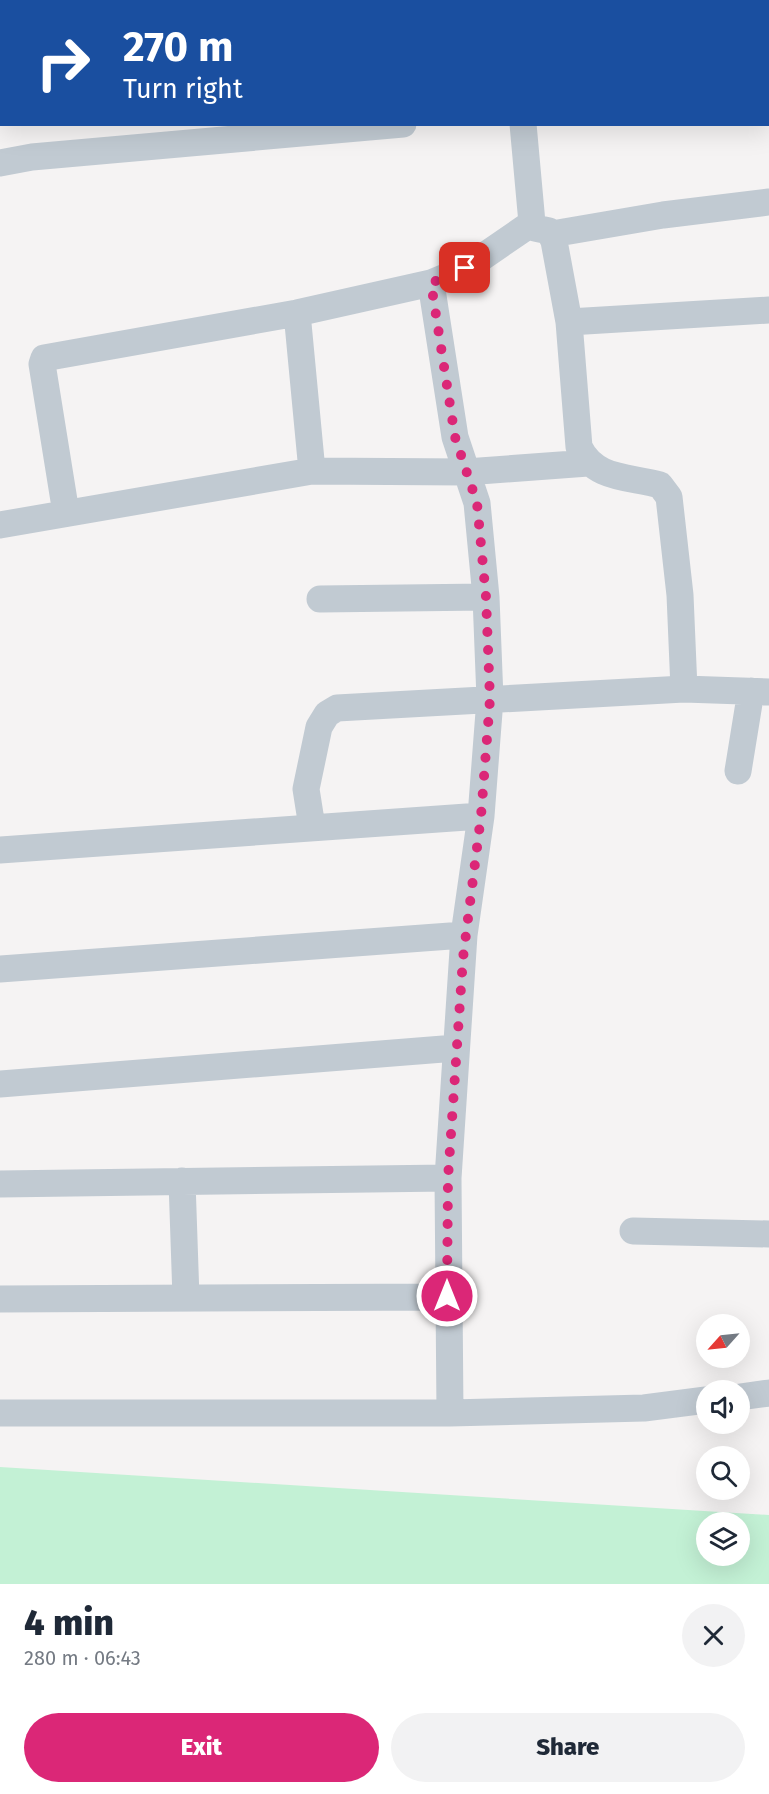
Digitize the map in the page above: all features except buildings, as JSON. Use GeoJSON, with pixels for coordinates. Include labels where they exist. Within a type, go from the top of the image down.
{"type":"FeatureCollection","features":[{"type":"Feature","properties":{"kind":"street"},"geometry":{"type":"LineString","coordinates":[[0,163],[243,131],[357,126]]}},
{"type":"Feature","properties":{"kind":"street"},"geometry":{"type":"LineString","coordinates":[[523,126],[542,229],[569,322],[579,447],[588,463],[599,471],[660,485],[669,497],[680,596],[684,689]]}},
{"type":"Feature","properties":{"kind":"street"},"geometry":{"type":"LineString","coordinates":[[66,513],[42,364],[44,358],[297,313],[431,283],[542,229],[769,202]]}},
{"type":"Feature","properties":{"kind":"street"},"geometry":{"type":"LineString","coordinates":[[431,283],[455,437],[477,503],[486,597],[490,699],[481,816],[464,935],[448,1178],[447,1296],[450,1413]]}},
{"type":"Feature","properties":{"kind":"street"},"geometry":{"type":"LineString","coordinates":[[569,322],[769,310]]}},
{"type":"Feature","properties":{"kind":"street"},"geometry":{"type":"LineString","coordinates":[[297,313],[312,471]]}},
{"type":"Feature","properties":{"kind":"street"},"geometry":{"type":"LineString","coordinates":[[0,525],[312,471],[466,472],[588,463]]}},
{"type":"Feature","properties":{"kind":"street"},"geometry":{"type":"LineString","coordinates":[[321,599],[486,597]]}},
{"type":"Feature","properties":{"kind":"street"},"geometry":{"type":"LineString","coordinates":[[312,826],[306,789],[319,728],[331,711],[337,708],[684,689],[760,691],[738,771]]}},
{"type":"Feature","properties":{"kind":"street"},"geometry":{"type":"LineString","coordinates":[[0,850],[312,826],[481,816]]}},
{"type":"Feature","properties":{"kind":"street"},"geometry":{"type":"LineString","coordinates":[[0,969],[464,935]]}},
{"type":"Feature","properties":{"kind":"street"},"geometry":{"type":"LineString","coordinates":[[0,1084],[456,1048]]}},
{"type":"Feature","properties":{"kind":"street"},"geometry":{"type":"LineString","coordinates":[[0,1184],[448,1178]]}},
{"type":"Feature","properties":{"kind":"street"},"geometry":{"type":"LineString","coordinates":[[182,1181],[186,1298]]}},
{"type":"Feature","properties":{"kind":"street"},"geometry":{"type":"LineString","coordinates":[[633,1231],[769,1234]]}},
{"type":"Feature","properties":{"kind":"street"},"geometry":{"type":"LineString","coordinates":[[0,1299],[447,1296]]}},
{"type":"Feature","properties":{"kind":"street"},"geometry":{"type":"LineString","coordinates":[[750,1395],[769,1393]]}},
{"type":"Feature","properties":{"kind":"street"},"geometry":{"type":"LineString","coordinates":[[0,1413],[450,1413],[644,1408],[696,1401]]}},
{"type":"Feature","properties":{"kind":"green space"},"geometry":{"type":"Polygon","coordinates":[[[0,1467],[721,1512],[696,1512],[696,1566],[750,1566],[750,1514],[769,1515],[769,1584],[0,1584],[0,1467]]]}},
{"type":"Feature","properties":{"kind":"route"},"geometry":{"type":"LineString","coordinates":[[447,1296],[448,1178],[464,935],[481,816],[490,699],[486,597],[477,503],[455,437],[431,283],[465,268]]}}]}
